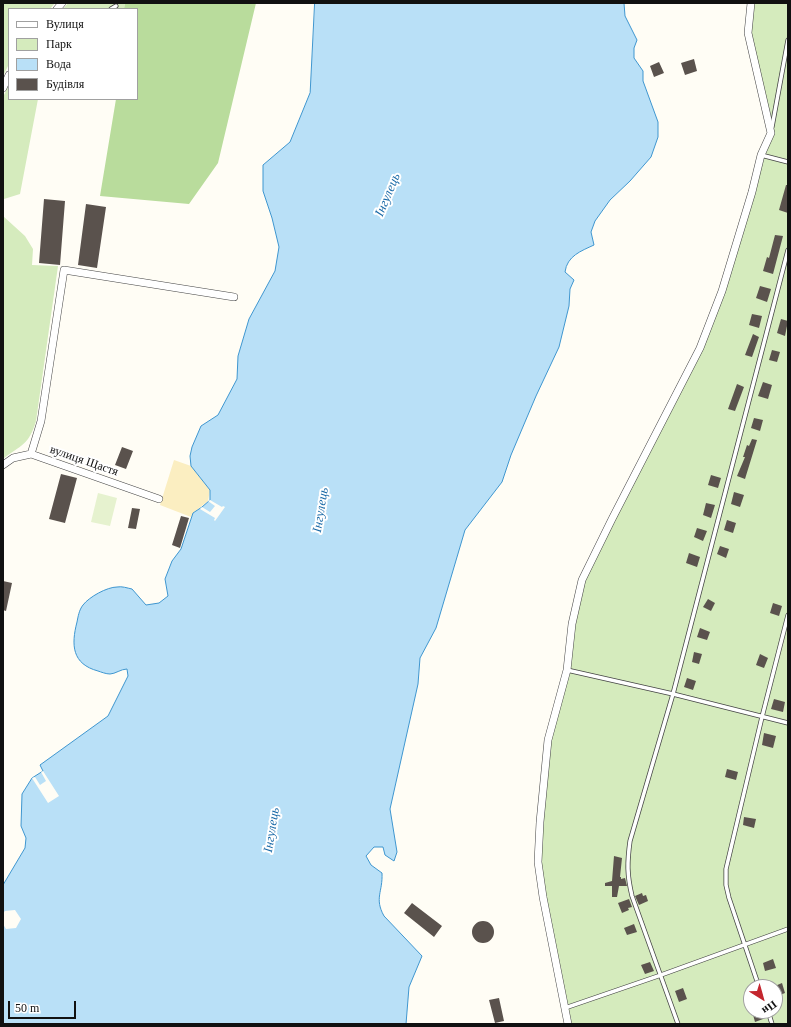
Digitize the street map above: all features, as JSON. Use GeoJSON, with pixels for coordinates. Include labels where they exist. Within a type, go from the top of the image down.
{"type":"FeatureCollection","features":[{"type":"Feature","properties":{"kind":"street"},"geometry":{"type":"LineString","coordinates":[[568,1024],[542,897],[538,862],[540,822],[548,740],[567,670],[572,624],[582,580],[700,348],[722,291],[752,192],[761,155],[771,133],[748,33],[751,3]]}},
{"type":"Feature","properties":{"kind":"street"},"geometry":{"type":"LineString","coordinates":[[3,88],[8,77]]}},
{"type":"Feature","properties":{"kind":"street"},"geometry":{"type":"LineString","coordinates":[[30,454],[41,421],[64,270],[234,297]]}},
{"type":"Feature","properties":{"kind":"street","name":"вулиця Щастя"},"geometry":{"type":"LineString","coordinates":[[3,465],[13,458],[30,454],[159,499]]}},
{"type":"Feature","properties":{"kind":"lane"},"geometry":{"type":"LineString","coordinates":[[771,133],[788,40]]}},
{"type":"Feature","properties":{"kind":"lane"},"geometry":{"type":"LineString","coordinates":[[761,155],[788,162]]}},
{"type":"Feature","properties":{"kind":"lane"},"geometry":{"type":"LineString","coordinates":[[678,1024],[632,896],[628,879],[627,864],[630,841],[673,694],[788,250]]}},
{"type":"Feature","properties":{"kind":"lane"},"geometry":{"type":"LineString","coordinates":[[756,979],[729,898],[726,886],[726,869],[788,615]]}},
{"type":"Feature","properties":{"kind":"lane"},"geometry":{"type":"LineString","coordinates":[[567,670],[673,694],[788,723]]}},
{"type":"Feature","properties":{"kind":"lane"},"geometry":{"type":"LineString","coordinates":[[565,1008],[788,929]]}},
{"type":"Feature","properties":{"kind":"green space"},"geometry":{"type":"Polygon","coordinates":[[[3,3],[55,3],[51,8],[8,8],[8,66],[3,76],[3,3]]]}},
{"type":"Feature","properties":{"kind":"green space"},"geometry":{"type":"Polygon","coordinates":[[[68,3],[125,3],[124,8],[64,8],[68,3]]]}},
{"type":"Feature","properties":{"kind":"green space"},"geometry":{"type":"Polygon","coordinates":[[[125,3],[256,3],[218,163],[189,204],[100,196],[116,100],[138,100],[138,8],[124,8],[125,3]]]}},
{"type":"Feature","properties":{"kind":"green space"},"geometry":{"type":"Polygon","coordinates":[[[751,3],[788,3],[788,1024],[568,1024],[538,862],[548,740],[567,670],[582,580],[700,348],[771,133],[748,33],[751,3]]]}},
{"type":"Feature","properties":{"kind":"green space"},"geometry":{"type":"Polygon","coordinates":[[[8,87],[8,100],[38,100],[20,194],[4,199],[3,215],[3,97],[8,87]]]}},
{"type":"Feature","properties":{"kind":"green space"},"geometry":{"type":"Polygon","coordinates":[[[3,216],[25,236],[33,249],[32,265],[58,266],[36,421],[24,444],[3,459],[3,216]]]}},
{"type":"Feature","properties":{"kind":"green space"},"geometry":{"type":"Polygon","coordinates":[[[98,493],[117,498],[110,526],[91,522],[98,493]]]}},
{"type":"Feature","properties":{"kind":"sand"},"geometry":{"type":"Polygon","coordinates":[[[174,460],[191,466],[210,490],[208,501],[193,513],[191,517],[160,505],[174,460]]]}},
{"type":"Feature","properties":{"kind":"water","name":"Інгулець"},"geometry":{"type":"Polygon","coordinates":[[[315,3],[624,3],[625,16],[637,40],[634,48],[634,58],[643,71],[643,81],[658,122],[658,137],[651,157],[630,181],[610,200],[595,221],[591,232],[594,245],[575,255],[566,266],[565,272],[574,280],[570,289],[569,306],[559,347],[511,455],[502,482],[465,530],[436,628],[420,658],[418,684],[390,809],[397,852],[394,861],[385,855],[383,847],[374,847],[366,856],[371,865],[382,873],[379,899],[384,916],[422,956],[409,987],[406,1024],[3,1024],[3,885],[25,848],[26,838],[21,826],[22,794],[32,778],[43,771],[40,765],[108,716],[128,676],[127,669],[112,674],[107,674],[89,668],[78,658],[74,646],[74,638],[78,616],[82,607],[94,596],[113,587],[132,589],[146,605],[159,603],[168,596],[165,579],[172,561],[181,549],[193,513],[210,500],[210,490],[191,466],[190,456],[192,447],[201,426],[218,415],[237,379],[238,356],[249,319],[275,271],[279,247],[272,218],[263,191],[263,165],[290,142],[310,93],[315,3]]]}},
{"type":"Feature","properties":{"kind":"pier"},"geometry":{"type":"Polygon","coordinates":[[[210,500],[222,507],[225,507],[215,521],[215,518],[200,509],[202,507],[210,512],[215,506],[208,501],[210,500]]]}},
{"type":"Feature","properties":{"kind":"pier"},"geometry":{"type":"Polygon","coordinates":[[[43,771],[59,796],[48,803],[32,778],[35,777],[40,785],[46,781],[41,772],[43,771]]]}},
{"type":"Feature","properties":{"kind":"pier"},"geometry":{"type":"Polygon","coordinates":[[[15,910],[21,919],[16,928],[6,929],[3,924],[3,913],[5,911],[15,910]]]}},
{"type":"Feature","properties":{"kind":"building"},"geometry":{"type":"Polygon","coordinates":[[[694,59],[697,71],[685,75],[681,63],[694,59]]]}},
{"type":"Feature","properties":{"kind":"building"},"geometry":{"type":"Polygon","coordinates":[[[659,62],[664,73],[654,77],[650,66],[659,62]]]}},
{"type":"Feature","properties":{"kind":"building"},"geometry":{"type":"Polygon","coordinates":[[[786,185],[788,185],[788,213],[779,210],[786,185]]]}},
{"type":"Feature","properties":{"kind":"building"},"geometry":{"type":"Polygon","coordinates":[[[44,199],[65,201],[60,265],[39,263],[44,199]]]}},
{"type":"Feature","properties":{"kind":"building"},"geometry":{"type":"Polygon","coordinates":[[[86,204],[106,207],[97,268],[78,265],[86,204]]]}},
{"type":"Feature","properties":{"kind":"building"},"geometry":{"type":"Polygon","coordinates":[[[775,235],[783,236],[773,274],[763,271],[767,257],[769,258],[775,235]]]}},
{"type":"Feature","properties":{"kind":"building"},"geometry":{"type":"Polygon","coordinates":[[[760,286],[771,289],[767,302],[756,298],[760,286]]]}},
{"type":"Feature","properties":{"kind":"building"},"geometry":{"type":"Polygon","coordinates":[[[752,314],[762,316],[759,328],[749,325],[752,314]]]}},
{"type":"Feature","properties":{"kind":"building"},"geometry":{"type":"Polygon","coordinates":[[[781,319],[788,321],[785,336],[777,333],[781,319]]]}},
{"type":"Feature","properties":{"kind":"building"},"geometry":{"type":"Polygon","coordinates":[[[753,334],[759,337],[752,357],[745,355],[753,334]]]}},
{"type":"Feature","properties":{"kind":"building"},"geometry":{"type":"Polygon","coordinates":[[[772,350],[780,352],[777,362],[769,360],[772,350]]]}},
{"type":"Feature","properties":{"kind":"building"},"geometry":{"type":"Polygon","coordinates":[[[763,382],[772,385],[768,399],[758,396],[763,382]]]}},
{"type":"Feature","properties":{"kind":"building"},"geometry":{"type":"Polygon","coordinates":[[[737,384],[744,387],[735,411],[728,409],[737,384]]]}},
{"type":"Feature","properties":{"kind":"building"},"geometry":{"type":"Polygon","coordinates":[[[754,418],[763,420],[760,431],[751,428],[754,418]]]}},
{"type":"Feature","properties":{"kind":"building"},"geometry":{"type":"Polygon","coordinates":[[[752,439],[757,440],[745,479],[737,476],[745,457],[743,457],[747,445],[749,446],[752,439]]]}},
{"type":"Feature","properties":{"kind":"building"},"geometry":{"type":"Polygon","coordinates":[[[122,447],[133,451],[126,469],[115,465],[122,447]]]}},
{"type":"Feature","properties":{"kind":"building"},"geometry":{"type":"Polygon","coordinates":[[[61,474],[77,478],[65,523],[49,519],[61,474]]]}},
{"type":"Feature","properties":{"kind":"building"},"geometry":{"type":"Polygon","coordinates":[[[711,475],[721,478],[718,488],[708,485],[711,475]]]}},
{"type":"Feature","properties":{"kind":"building"},"geometry":{"type":"Polygon","coordinates":[[[734,492],[744,495],[740,507],[731,504],[734,492]]]}},
{"type":"Feature","properties":{"kind":"building"},"geometry":{"type":"Polygon","coordinates":[[[706,503],[715,505],[711,518],[703,515],[706,503]]]}},
{"type":"Feature","properties":{"kind":"building"},"geometry":{"type":"Polygon","coordinates":[[[132,508],[140,509],[136,529],[128,528],[132,508]]]}},
{"type":"Feature","properties":{"kind":"building"},"geometry":{"type":"Polygon","coordinates":[[[181,516],[189,518],[180,548],[172,545],[181,516]]]}},
{"type":"Feature","properties":{"kind":"building"},"geometry":{"type":"Polygon","coordinates":[[[727,520],[736,523],[733,533],[724,530],[727,520]]]}},
{"type":"Feature","properties":{"kind":"building"},"geometry":{"type":"Polygon","coordinates":[[[697,528],[707,531],[703,541],[694,537],[697,528]]]}},
{"type":"Feature","properties":{"kind":"building"},"geometry":{"type":"Polygon","coordinates":[[[720,546],[729,549],[726,558],[717,554],[720,546]]]}},
{"type":"Feature","properties":{"kind":"building"},"geometry":{"type":"Polygon","coordinates":[[[689,553],[700,557],[697,567],[686,563],[689,553]]]}},
{"type":"Feature","properties":{"kind":"building"},"geometry":{"type":"Polygon","coordinates":[[[3,581],[12,583],[6,611],[3,610],[3,581]]]}},
{"type":"Feature","properties":{"kind":"building"},"geometry":{"type":"Polygon","coordinates":[[[708,599],[715,603],[711,611],[703,607],[708,599]]]}},
{"type":"Feature","properties":{"kind":"building"},"geometry":{"type":"Polygon","coordinates":[[[773,603],[782,606],[779,616],[770,613],[773,603]]]}},
{"type":"Feature","properties":{"kind":"building"},"geometry":{"type":"Polygon","coordinates":[[[700,628],[710,632],[707,640],[697,637],[700,628]]]}},
{"type":"Feature","properties":{"kind":"building"},"geometry":{"type":"Polygon","coordinates":[[[694,652],[702,654],[699,664],[692,662],[694,652]]]}},
{"type":"Feature","properties":{"kind":"building"},"geometry":{"type":"Polygon","coordinates":[[[760,654],[768,658],[764,668],[756,665],[760,654]]]}},
{"type":"Feature","properties":{"kind":"building"},"geometry":{"type":"Polygon","coordinates":[[[687,678],[696,681],[693,690],[684,687],[687,678]]]}},
{"type":"Feature","properties":{"kind":"building"},"geometry":{"type":"Polygon","coordinates":[[[774,699],[785,702],[783,712],[771,709],[774,699]]]}},
{"type":"Feature","properties":{"kind":"building"},"geometry":{"type":"Polygon","coordinates":[[[764,733],[776,736],[773,748],[762,745],[764,733]]]}},
{"type":"Feature","properties":{"kind":"building"},"geometry":{"type":"Polygon","coordinates":[[[727,769],[738,772],[736,780],[725,777],[727,769]]]}},
{"type":"Feature","properties":{"kind":"building"},"geometry":{"type":"Polygon","coordinates":[[[744,817],[756,819],[754,828],[743,825],[744,817]]]}},
{"type":"Feature","properties":{"kind":"building"},"geometry":{"type":"Polygon","coordinates":[[[614,856],[622,858],[620,877],[621,879],[625,878],[627,886],[619,886],[617,897],[612,897],[612,886],[605,886],[605,883],[612,881],[614,856]]]}},
{"type":"Feature","properties":{"kind":"building"},"geometry":{"type":"Polygon","coordinates":[[[642,893],[643,896],[646,895],[648,901],[639,905],[635,896],[642,893]]]}},
{"type":"Feature","properties":{"kind":"building"},"geometry":{"type":"Polygon","coordinates":[[[629,899],[632,907],[628,908],[629,910],[622,913],[618,903],[629,899]]]}},
{"type":"Feature","properties":{"kind":"building"},"geometry":{"type":"Polygon","coordinates":[[[412,903],[442,926],[434,937],[404,913],[412,903]]]}},
{"type":"Feature","properties":{"kind":"building"},"geometry":{"type":"Polygon","coordinates":[[[483,921],[491,924],[494,932],[491,940],[483,943],[475,940],[472,932],[475,924],[483,921]]]}},
{"type":"Feature","properties":{"kind":"building"},"geometry":{"type":"Polygon","coordinates":[[[634,924],[637,932],[627,935],[624,928],[634,924]]]}},
{"type":"Feature","properties":{"kind":"building"},"geometry":{"type":"Polygon","coordinates":[[[773,959],[776,968],[765,971],[763,963],[773,959]]]}},
{"type":"Feature","properties":{"kind":"building"},"geometry":{"type":"Polygon","coordinates":[[[650,962],[654,971],[645,974],[641,965],[650,962]]]}},
{"type":"Feature","properties":{"kind":"building"},"geometry":{"type":"Polygon","coordinates":[[[683,988],[687,999],[679,1002],[675,991],[683,988]]]}},
{"type":"Feature","properties":{"kind":"building"},"geometry":{"type":"Polygon","coordinates":[[[499,998],[504,1021],[495,1023],[489,1000],[499,998]]]}},
{"type":"Feature","properties":{"kind":"building"},"geometry":{"type":"Polygon","coordinates":[[[754,1019],[763,1019],[755,1022],[754,1019]]]}}]}
